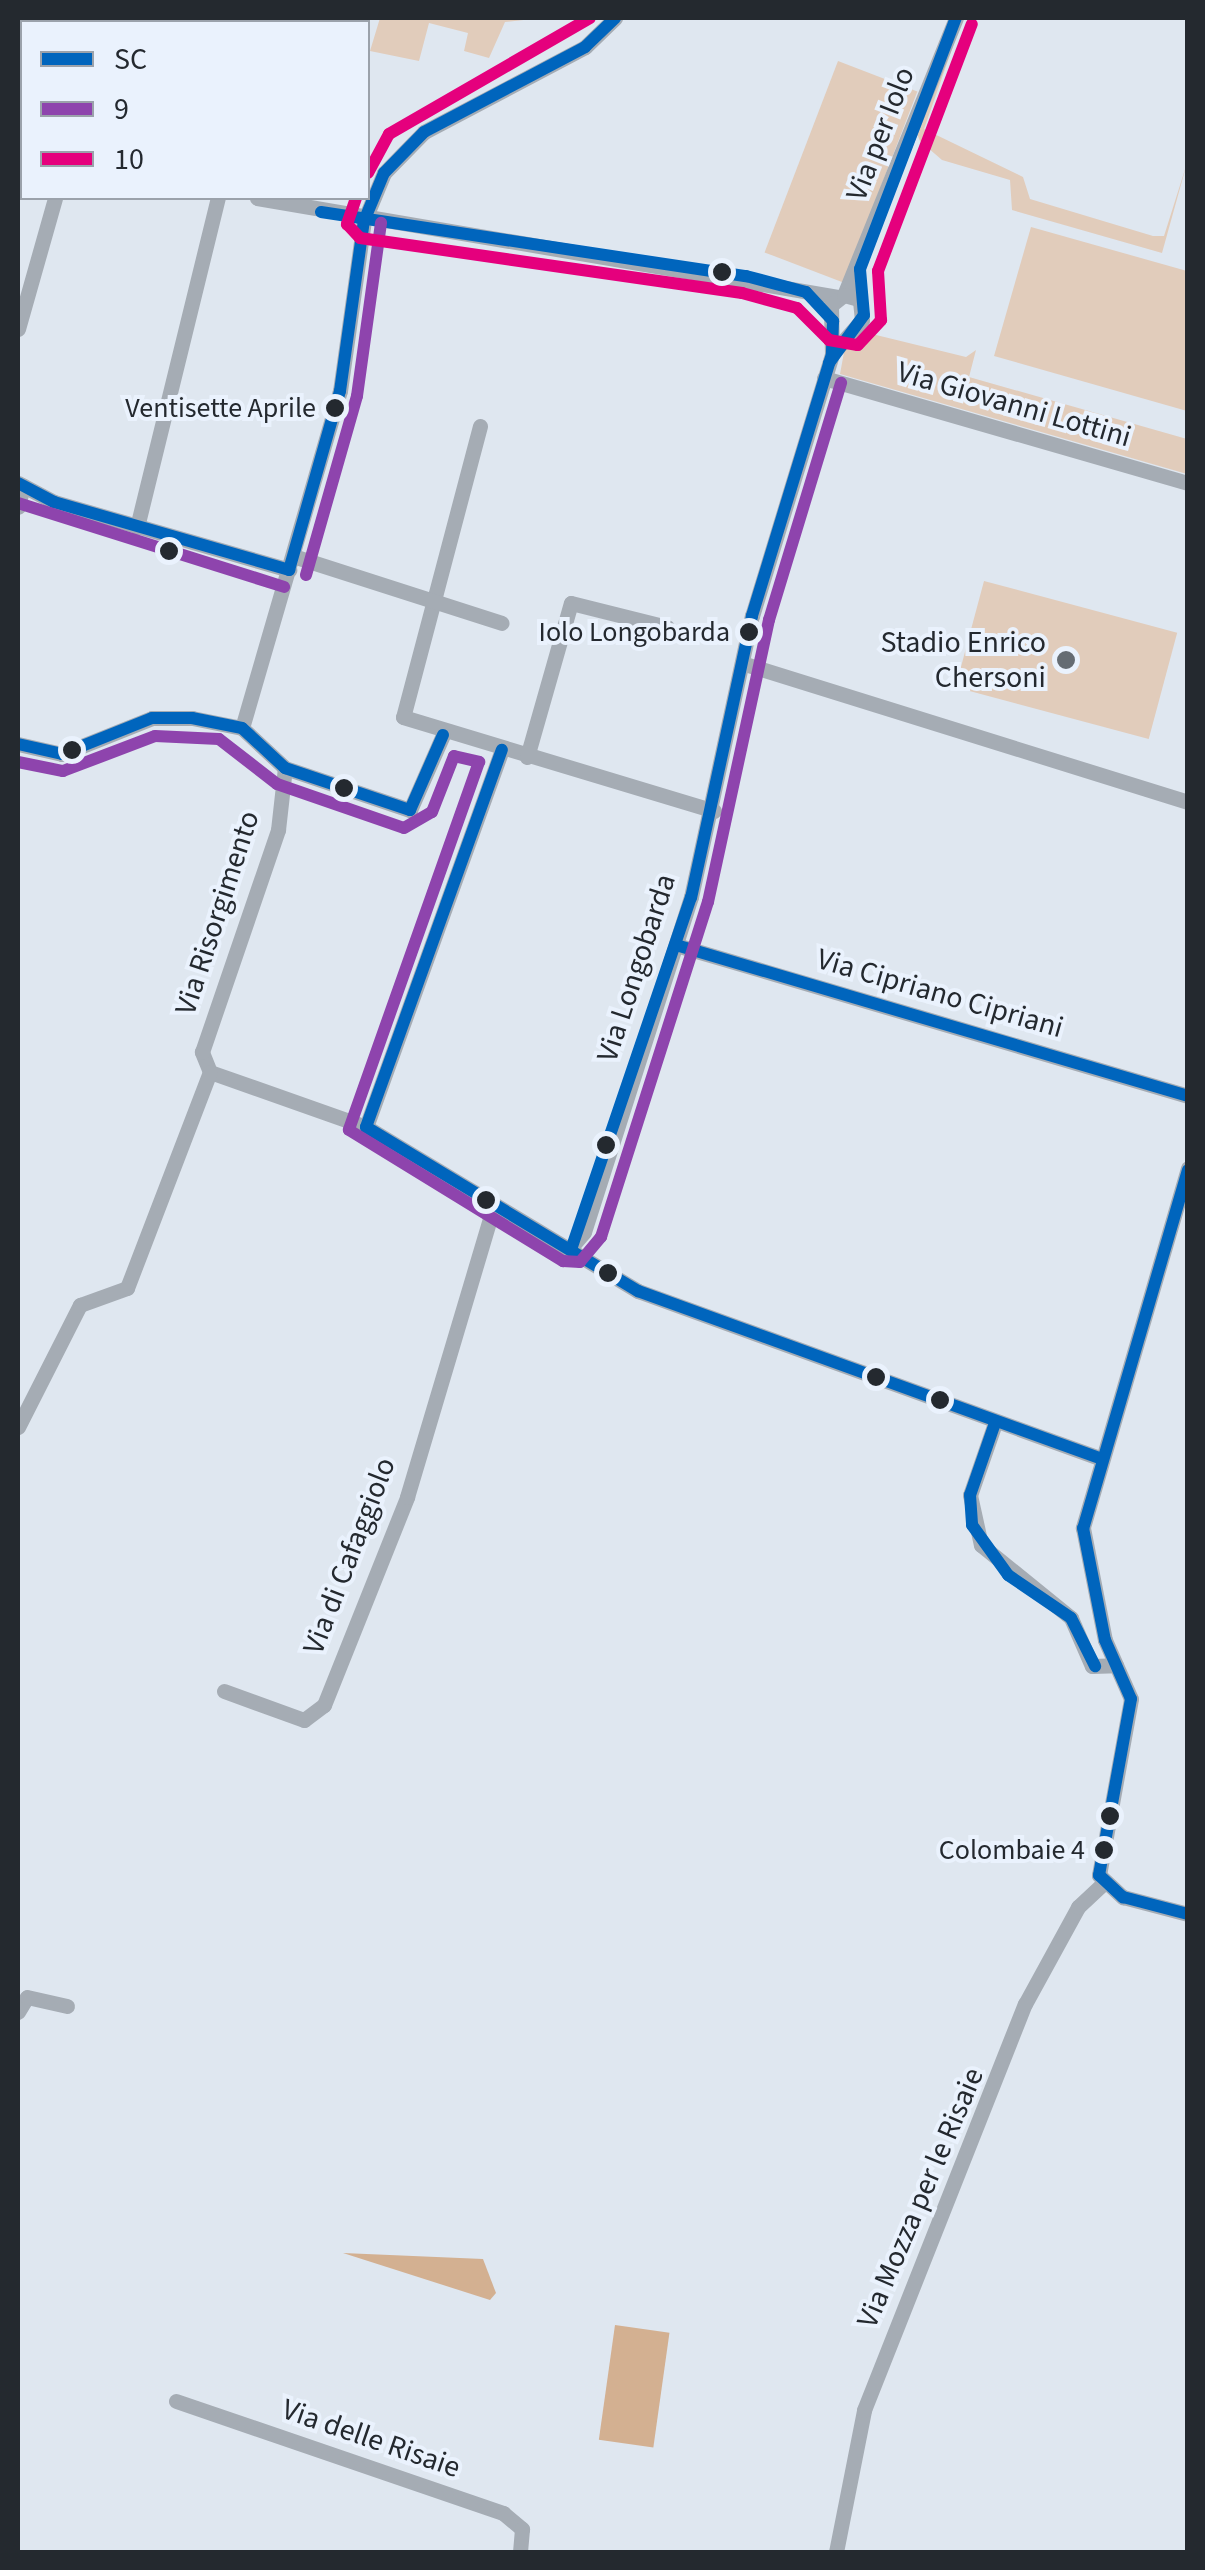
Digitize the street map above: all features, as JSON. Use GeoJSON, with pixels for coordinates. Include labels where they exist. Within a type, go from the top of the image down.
{"type":"FeatureCollection","features":[{"type":"Feature","properties":{"kind":"street"},"geometry":{"type":"LineString","coordinates":[[242,728],[340,390],[364,221],[399,148],[584,47],[616,18]]}},
{"type":"Feature","properties":{"kind":"street","name":"Via per Iolo"},"geometry":{"type":"LineString","coordinates":[[847,297],[956,18]]}},
{"type":"Feature","properties":{"kind":"street"},"geometry":{"type":"LineString","coordinates":[[18,328],[21,300],[54,200]]}},
{"type":"Feature","properties":{"kind":"street"},"geometry":{"type":"LineString","coordinates":[[137,527],[218,200]]}},
{"type":"Feature","properties":{"kind":"street"},"geometry":{"type":"LineString","coordinates":[[280,200],[323,204],[364,221],[847,297]]}},
{"type":"Feature","properties":{"kind":"street"},"geometry":{"type":"LineString","coordinates":[[806,292],[832,318],[853,328]]}},
{"type":"Feature","properties":{"kind":"street","name":"Via Longobarda"},"geometry":{"type":"LineString","coordinates":[[572,1246],[584,1232],[676,945],[714,811],[746,664],[832,354],[832,318],[847,297],[864,315],[832,354]]}},
{"type":"Feature","properties":{"kind":"street","name":"Via Giovanni Lottini"},"geometry":{"type":"LineString","coordinates":[[824,378],[1188,483]]}},
{"type":"Feature","properties":{"kind":"street"},"geometry":{"type":"LineString","coordinates":[[480,426],[400,709],[443,735],[714,811]]}},
{"type":"Feature","properties":{"kind":"street"},"geometry":{"type":"LineString","coordinates":[[18,508],[20,485],[137,527],[291,563],[502,622]]}},
{"type":"Feature","properties":{"kind":"street"},"geometry":{"type":"LineString","coordinates":[[527,757],[571,603],[667,627]]}},
{"type":"Feature","properties":{"kind":"street"},"geometry":{"type":"LineString","coordinates":[[746,664],[1188,802]]}},
{"type":"Feature","properties":{"kind":"street"},"geometry":{"type":"LineString","coordinates":[[18,744],[70,752],[152,718],[242,728],[285,768],[410,810],[443,735]]}},
{"type":"Feature","properties":{"kind":"street"},"geometry":{"type":"LineString","coordinates":[[366,1127],[502,750]]}},
{"type":"Feature","properties":{"kind":"street","name":"Via Risorgimento"},"geometry":{"type":"LineString","coordinates":[[18,1428],[80,1305],[128,1288],[210,1072],[202,1052],[272,849],[285,768]]}},
{"type":"Feature","properties":{"kind":"street","name":"Via Cipriano Cipriani"},"geometry":{"type":"LineString","coordinates":[[676,945],[1188,1096]]}},
{"type":"Feature","properties":{"kind":"street"},"geometry":{"type":"LineString","coordinates":[[210,1072],[366,1127],[494,1205],[572,1246],[638,1291],[995,1424],[1100,1458]]}},
{"type":"Feature","properties":{"kind":"street"},"geometry":{"type":"LineString","coordinates":[[1188,1168],[1082,1528],[1131,1714],[1098,1864],[1102,1884],[1188,1914]]}},
{"type":"Feature","properties":{"kind":"street","name":"Via di Cafaggiolo"},"geometry":{"type":"LineString","coordinates":[[224,1691],[304,1720],[324,1705],[407,1497],[494,1205]]}},
{"type":"Feature","properties":{"kind":"street"},"geometry":{"type":"LineString","coordinates":[[995,1424],[970,1495],[980,1545],[1070,1618],[1092,1666],[1116,1665]]}},
{"type":"Feature","properties":{"kind":"street","name":"Via Mozza per le Risaie"},"geometry":{"type":"LineString","coordinates":[[836,2552],[864,2410],[1025,2004],[1078,1907],[1102,1884]]}},
{"type":"Feature","properties":{"kind":"street"},"geometry":{"type":"LineString","coordinates":[[18,2012],[27,1997],[66,2006]]}},
{"type":"Feature","properties":{"kind":"street","name":"Via delle Risaie"},"geometry":{"type":"LineString","coordinates":[[176,2401],[503,2513],[522,2530],[520,2552]]}},
{"type":"Feature","properties":{"kind":"shaded area"},"geometry":{"type":"Polygon","coordinates":[[[380,18],[541,18],[505,22],[489,58],[464,51],[468,33],[429,23],[419,61],[370,51],[380,18]]]}},
{"type":"Feature","properties":{"kind":"shaded area"},"geometry":{"type":"Polygon","coordinates":[[[963,18],[924,129],[1023,177],[1030,199],[1153,236],[1164,236],[1187,163],[1162,253],[1012,210],[1010,180],[942,160],[920,141],[917,134],[963,18]]]}},
{"type":"Feature","properties":{"kind":"shaded area"},"geometry":{"type":"Polygon","coordinates":[[[838,61],[917,91],[844,283],[765,252],[838,61]]]}},
{"type":"Feature","properties":{"kind":"shaded area"},"geometry":{"type":"Polygon","coordinates":[[[1031,227],[1187,271],[1187,411],[994,356],[1031,227]]]}},
{"type":"Feature","properties":{"kind":"shaded area"},"geometry":{"type":"Polygon","coordinates":[[[868,333],[966,357],[976,350],[969,377],[1187,439],[1187,474],[840,374],[845,347],[868,333]]]}},
{"type":"Feature","properties":{"kind":"shaded area","name":"Stadio Enrico Chersoni"},"geometry":{"type":"Polygon","coordinates":[[[984,581],[1177,633],[1149,739],[956,687],[984,581]]]}},
{"type":"Feature","properties":{"kind":"shaded area"},"geometry":{"type":"Polygon","coordinates":[[[343,2253],[483,2259],[496,2293],[490,2300],[343,2253]]]}},
{"type":"Feature","properties":{"kind":"shaded area"},"geometry":{"type":"Polygon","coordinates":[[[615,2325],[669,2333],[653,2448],[599,2440],[615,2325]]]}},
{"type":"Feature","properties":{"kind":"transit line","name":"10"},"geometry":{"type":"LineString","coordinates":[[370,169],[389,134],[590,18]]}},
{"type":"Feature","properties":{"kind":"transit line","name":"SC"},"geometry":{"type":"LineString","coordinates":[[289,570],[340,391],[364,221],[384,173],[424,132],[585,47],[615,18]]}},
{"type":"Feature","properties":{"kind":"transit line","name":"SC"},"geometry":{"type":"LineString","coordinates":[[829,363],[864,315],[860,269],[956,18]]}},
{"type":"Feature","properties":{"kind":"transit line","name":"10"},"geometry":{"type":"LineString","coordinates":[[355,200],[347,224],[360,238],[742,293],[797,308],[829,340],[858,345],[881,320],[878,271],[972,24]]}},
{"type":"Feature","properties":{"kind":"transit line","name":"SC"},"geometry":{"type":"LineString","coordinates":[[321,212],[746,276],[806,292],[833,321],[832,354],[752,616],[691,897],[572,1246]]}},
{"type":"Feature","properties":{"kind":"transit line","name":"9"},"geometry":{"type":"LineString","coordinates":[[306,575],[357,396],[381,223]]}},
{"type":"Feature","properties":{"kind":"transit line","name":"9"},"geometry":{"type":"LineString","coordinates":[[18,762],[63,771],[155,736],[219,739],[277,784],[404,828],[432,812],[454,756],[479,762],[349,1130],[563,1261],[580,1262],[601,1237],[708,902],[769,620],[841,383]]}},
{"type":"Feature","properties":{"kind":"transit line","name":"SC"},"geometry":{"type":"LineString","coordinates":[[18,483],[54,502],[289,570]]}},
{"type":"Feature","properties":{"kind":"transit line","name":"9"},"geometry":{"type":"LineString","coordinates":[[18,503],[284,587]]}},
{"type":"Feature","properties":{"kind":"transit line","name":"SC"},"geometry":{"type":"LineString","coordinates":[[18,744],[62,754],[152,718],[192,718],[242,728],[285,768]]}},
{"type":"Feature","properties":{"kind":"transit line","name":"SC"},"geometry":{"type":"LineString","coordinates":[[285,768],[410,810],[443,735]]}},
{"type":"Feature","properties":{"kind":"transit line","name":"SC"},"geometry":{"type":"LineString","coordinates":[[366,1127],[502,750]]}},
{"type":"Feature","properties":{"kind":"transit line","name":"SC"},"geometry":{"type":"LineString","coordinates":[[676,945],[1188,1096]]}},
{"type":"Feature","properties":{"kind":"transit line","name":"SC"},"geometry":{"type":"LineString","coordinates":[[366,1127],[638,1291],[1100,1458]]}},
{"type":"Feature","properties":{"kind":"transit line","name":"SC"},"geometry":{"type":"LineString","coordinates":[[1188,1170],[1083,1528],[1105,1640],[1131,1699],[1099,1875],[1123,1897],[1188,1914]]}},
{"type":"Feature","properties":{"kind":"transit line","name":"SC"},"geometry":{"type":"LineString","coordinates":[[995,1423],[970,1495],[972,1525],[1008,1575],[1071,1618],[1095,1666]]}},
{"type":"Feature","properties":{"kind":"place","name":"Ventisette Aprile"},"geometry":{"type":"Point","coordinates":[335,408]}},
{"type":"Feature","properties":{"kind":"place","name":"Iolo Longobarda"},"geometry":{"type":"Point","coordinates":[749,632]}},
{"type":"Feature","properties":{"kind":"place","name":"Stadio Enrico Chersoni"},"geometry":{"type":"Point","coordinates":[1066,660]}},
{"type":"Feature","properties":{"kind":"place","name":"Colombaie 4"},"geometry":{"type":"Point","coordinates":[1104,1850]}}]}
